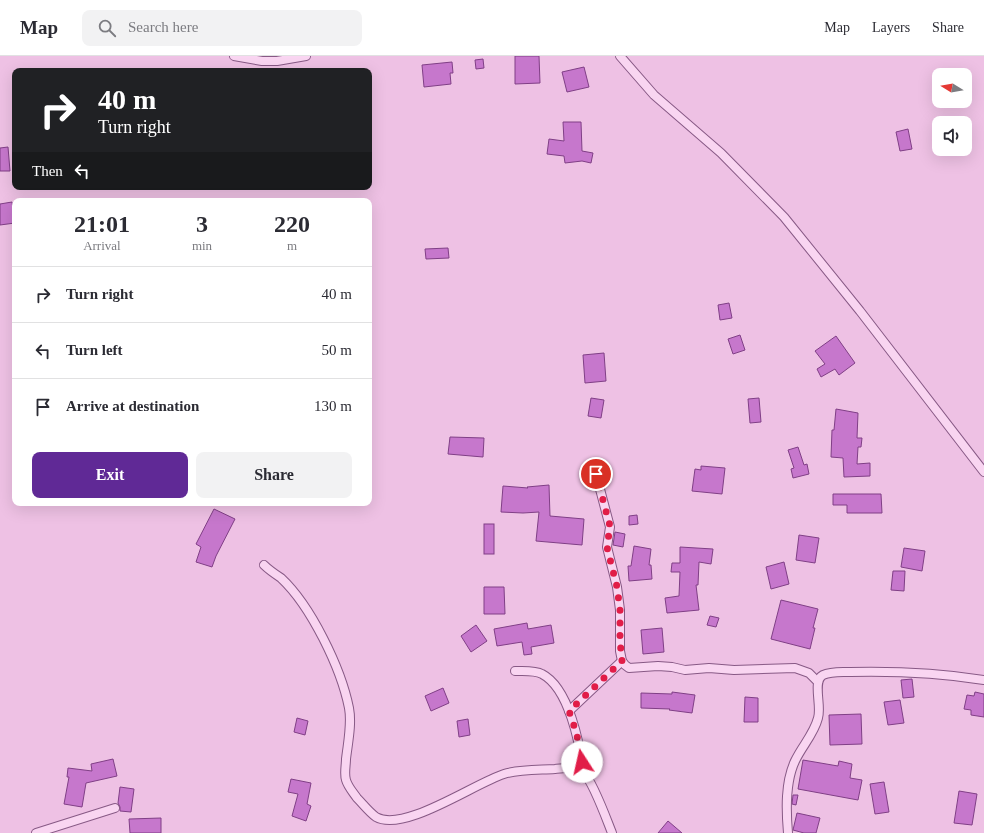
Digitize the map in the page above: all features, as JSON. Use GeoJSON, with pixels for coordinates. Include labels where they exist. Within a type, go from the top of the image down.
{"type":"FeatureCollection","features":[{"type":"Feature","properties":{"kind":"street"},"geometry":{"type":"LineString","coordinates":[[234,56],[262,61],[277,61],[306,56]]}},
{"type":"Feature","properties":{"kind":"street"},"geometry":{"type":"LineString","coordinates":[[620,56],[654,95],[721,153],[784,217],[860,311],[984,472]]}},
{"type":"Feature","properties":{"kind":"street"},"geometry":{"type":"LineString","coordinates":[[596,474],[610,526],[607,547],[617,587],[620,610],[620,641],[622,661],[625,666],[629,668],[658,666],[685,670],[719,668],[734,670],[795,668],[809,673],[818,682]]}},
{"type":"Feature","properties":{"kind":"street"},"geometry":{"type":"LineString","coordinates":[[264,565],[281,579],[306,608],[334,661],[346,693],[349,710],[345,778],[350,788],[377,818],[389,821],[405,820],[424,813],[503,774],[511,772],[576,768],[583,772],[589,780],[612,833]]}},
{"type":"Feature","properties":{"kind":"street"},"geometry":{"type":"LineString","coordinates":[[569,711],[622,661]]}},
{"type":"Feature","properties":{"kind":"street"},"geometry":{"type":"LineString","coordinates":[[515,671],[542,674],[554,684],[561,694],[569,711],[581,752],[583,772]]}},
{"type":"Feature","properties":{"kind":"street"},"geometry":{"type":"LineString","coordinates":[[788,833],[787,816],[789,781],[794,762],[819,717],[820,707],[818,682],[820,677],[824,674],[832,672],[865,672],[930,674],[984,680]]}},
{"type":"Feature","properties":{"kind":"street"},"geometry":{"type":"LineString","coordinates":[[36,833],[115,808]]}},
{"type":"Feature","properties":{"kind":"building"},"geometry":{"type":"Polygon","coordinates":[[[515,56],[539,56],[540,83],[515,84],[515,56]]]}},
{"type":"Feature","properties":{"kind":"building"},"geometry":{"type":"Polygon","coordinates":[[[483,59],[484,68],[476,69],[475,60],[483,59]]]}},
{"type":"Feature","properties":{"kind":"building"},"geometry":{"type":"Polygon","coordinates":[[[452,62],[453,73],[450,73],[451,84],[424,87],[422,65],[452,62]]]}},
{"type":"Feature","properties":{"kind":"building"},"geometry":{"type":"Polygon","coordinates":[[[584,67],[589,87],[567,92],[562,72],[584,67]]]}},
{"type":"Feature","properties":{"kind":"building"},"geometry":{"type":"Polygon","coordinates":[[[563,122],[581,122],[582,151],[593,153],[591,163],[582,161],[565,163],[564,156],[547,154],[549,139],[564,141],[563,122]]]}},
{"type":"Feature","properties":{"kind":"building"},"geometry":{"type":"Polygon","coordinates":[[[908,129],[912,149],[900,151],[896,132],[908,129]]]}},
{"type":"Feature","properties":{"kind":"building"},"geometry":{"type":"Polygon","coordinates":[[[8,147],[10,171],[0,171],[0,148],[8,147]]]}},
{"type":"Feature","properties":{"kind":"building"},"geometry":{"type":"Polygon","coordinates":[[[12,202],[12,223],[0,225],[0,204],[12,202]]]}},
{"type":"Feature","properties":{"kind":"building"},"geometry":{"type":"Polygon","coordinates":[[[448,248],[449,258],[426,259],[425,249],[448,248]]]}},
{"type":"Feature","properties":{"kind":"building"},"geometry":{"type":"Polygon","coordinates":[[[729,303],[732,318],[720,320],[718,305],[729,303]]]}},
{"type":"Feature","properties":{"kind":"building"},"geometry":{"type":"Polygon","coordinates":[[[740,335],[745,350],[733,354],[728,339],[740,335]]]}},
{"type":"Feature","properties":{"kind":"building"},"geometry":{"type":"Polygon","coordinates":[[[836,336],[855,363],[839,375],[835,369],[821,377],[817,369],[825,364],[815,351],[836,336]]]}},
{"type":"Feature","properties":{"kind":"building"},"geometry":{"type":"Polygon","coordinates":[[[604,353],[606,381],[585,383],[583,355],[604,353]]]}},
{"type":"Feature","properties":{"kind":"building"},"geometry":{"type":"Polygon","coordinates":[[[591,398],[604,400],[601,418],[588,416],[591,398]]]}},
{"type":"Feature","properties":{"kind":"building"},"geometry":{"type":"Polygon","coordinates":[[[759,398],[761,422],[750,423],[748,399],[759,398]]]}},
{"type":"Feature","properties":{"kind":"building"},"geometry":{"type":"Polygon","coordinates":[[[836,409],[858,413],[857,438],[862,438],[861,447],[858,447],[857,464],[870,463],[870,476],[844,477],[843,458],[831,457],[832,430],[834,430],[836,409]]]}},
{"type":"Feature","properties":{"kind":"building"},"geometry":{"type":"Polygon","coordinates":[[[450,437],[484,438],[483,457],[448,454],[450,437]]]}},
{"type":"Feature","properties":{"kind":"building"},"geometry":{"type":"Polygon","coordinates":[[[798,447],[804,465],[807,464],[809,474],[793,478],[791,469],[794,468],[788,450],[798,447]]]}},
{"type":"Feature","properties":{"kind":"building"},"geometry":{"type":"Polygon","coordinates":[[[701,466],[725,468],[722,494],[692,491],[695,469],[701,470],[701,466]]]}},
{"type":"Feature","properties":{"kind":"building"},"geometry":{"type":"Polygon","coordinates":[[[549,485],[550,516],[584,519],[582,545],[536,541],[539,512],[501,512],[503,486],[528,488],[527,487],[549,485]]]}},
{"type":"Feature","properties":{"kind":"building"},"geometry":{"type":"Polygon","coordinates":[[[833,494],[881,494],[882,513],[847,513],[847,505],[833,505],[833,494]]]}},
{"type":"Feature","properties":{"kind":"building"},"geometry":{"type":"Polygon","coordinates":[[[214,509],[235,519],[212,567],[196,562],[201,547],[196,544],[214,509]]]}},
{"type":"Feature","properties":{"kind":"building"},"geometry":{"type":"Polygon","coordinates":[[[637,515],[638,524],[629,525],[629,516],[637,515]]]}},
{"type":"Feature","properties":{"kind":"building"},"geometry":{"type":"Polygon","coordinates":[[[484,524],[494,524],[494,554],[484,554],[484,524]]]}},
{"type":"Feature","properties":{"kind":"building"},"geometry":{"type":"Polygon","coordinates":[[[615,532],[625,534],[623,547],[613,545],[615,532]]]}},
{"type":"Feature","properties":{"kind":"building"},"geometry":{"type":"Polygon","coordinates":[[[799,535],[819,538],[815,563],[796,560],[799,535]]]}},
{"type":"Feature","properties":{"kind":"building"},"geometry":{"type":"Polygon","coordinates":[[[634,546],[651,549],[649,565],[651,565],[652,579],[629,581],[628,566],[631,566],[634,546]]]}},
{"type":"Feature","properties":{"kind":"building"},"geometry":{"type":"Polygon","coordinates":[[[680,547],[713,549],[711,564],[699,562],[698,585],[696,585],[699,610],[667,613],[665,598],[679,596],[680,572],[671,572],[672,563],[680,563],[680,547]]]}},
{"type":"Feature","properties":{"kind":"building"},"geometry":{"type":"Polygon","coordinates":[[[904,548],[925,551],[922,571],[901,567],[904,548]]]}},
{"type":"Feature","properties":{"kind":"building"},"geometry":{"type":"Polygon","coordinates":[[[784,562],[789,584],[771,589],[766,567],[784,562]]]}},
{"type":"Feature","properties":{"kind":"building"},"geometry":{"type":"Polygon","coordinates":[[[893,571],[905,571],[904,591],[891,590],[893,571]]]}},
{"type":"Feature","properties":{"kind":"building"},"geometry":{"type":"Polygon","coordinates":[[[484,587],[504,587],[505,614],[484,614],[484,587]]]}},
{"type":"Feature","properties":{"kind":"building"},"geometry":{"type":"Polygon","coordinates":[[[781,600],[818,609],[810,649],[771,639],[781,600]]]}},
{"type":"Feature","properties":{"kind":"building"},"geometry":{"type":"Polygon","coordinates":[[[710,616],[719,618],[716,627],[707,625],[710,616]]]}},
{"type":"Feature","properties":{"kind":"building"},"geometry":{"type":"Polygon","coordinates":[[[527,623],[528,629],[551,625],[554,643],[531,647],[532,654],[524,655],[522,642],[497,646],[494,629],[527,623]]]}},
{"type":"Feature","properties":{"kind":"building"},"geometry":{"type":"Polygon","coordinates":[[[476,625],[487,641],[471,652],[461,636],[476,625]]]}},
{"type":"Feature","properties":{"kind":"building"},"geometry":{"type":"Polygon","coordinates":[[[662,628],[664,652],[643,654],[641,630],[662,628]]]}},
{"type":"Feature","properties":{"kind":"building"},"geometry":{"type":"Polygon","coordinates":[[[912,679],[914,697],[903,698],[901,680],[912,679]]]}},
{"type":"Feature","properties":{"kind":"building"},"geometry":{"type":"Polygon","coordinates":[[[443,688],[449,703],[431,711],[425,696],[443,688]]]}},
{"type":"Feature","properties":{"kind":"building"},"geometry":{"type":"Polygon","coordinates":[[[672,692],[695,695],[692,713],[669,710],[670,709],[641,708],[641,693],[672,694],[672,692]]]}},
{"type":"Feature","properties":{"kind":"building"},"geometry":{"type":"Polygon","coordinates":[[[975,692],[984,694],[984,717],[971,715],[971,710],[964,709],[967,695],[974,696],[975,692]]]}},
{"type":"Feature","properties":{"kind":"building"},"geometry":{"type":"Polygon","coordinates":[[[745,697],[758,698],[758,722],[744,722],[745,697]]]}},
{"type":"Feature","properties":{"kind":"building"},"geometry":{"type":"Polygon","coordinates":[[[900,700],[904,723],[888,725],[884,702],[900,700]]]}},
{"type":"Feature","properties":{"kind":"building"},"geometry":{"type":"Polygon","coordinates":[[[861,714],[862,744],[830,745],[829,715],[861,714]]]}},
{"type":"Feature","properties":{"kind":"building"},"geometry":{"type":"Polygon","coordinates":[[[297,718],[308,721],[305,735],[294,732],[297,718]]]}},
{"type":"Feature","properties":{"kind":"building"},"geometry":{"type":"Polygon","coordinates":[[[468,719],[470,735],[459,737],[457,721],[468,719]]]}},
{"type":"Feature","properties":{"kind":"building"},"geometry":{"type":"Polygon","coordinates":[[[113,759],[117,776],[86,783],[82,807],[64,804],[69,777],[67,777],[68,768],[92,771],[91,764],[113,759]]]}},
{"type":"Feature","properties":{"kind":"building"},"geometry":{"type":"Polygon","coordinates":[[[803,760],[838,766],[839,761],[852,764],[850,778],[862,780],[858,800],[798,789],[803,760]]]}},
{"type":"Feature","properties":{"kind":"building"},"geometry":{"type":"Polygon","coordinates":[[[291,779],[311,783],[307,804],[311,806],[306,821],[292,816],[298,794],[288,792],[291,779]]]}},
{"type":"Feature","properties":{"kind":"building"},"geometry":{"type":"Polygon","coordinates":[[[884,782],[889,812],[875,814],[870,784],[884,782]]]}},
{"type":"Feature","properties":{"kind":"building"},"geometry":{"type":"Polygon","coordinates":[[[120,787],[134,789],[131,812],[120,811],[118,803],[120,787]]]}},
{"type":"Feature","properties":{"kind":"building"},"geometry":{"type":"Polygon","coordinates":[[[959,791],[977,794],[972,825],[954,823],[959,791]]]}},
{"type":"Feature","properties":{"kind":"building"},"geometry":{"type":"Polygon","coordinates":[[[793,795],[798,795],[796,805],[792,804],[793,795]]]}},
{"type":"Feature","properties":{"kind":"building"},"geometry":{"type":"Polygon","coordinates":[[[797,813],[820,818],[816,833],[804,833],[793,830],[797,813]]]}},
{"type":"Feature","properties":{"kind":"building"},"geometry":{"type":"Polygon","coordinates":[[[161,818],[161,833],[130,833],[129,819],[161,818]]]}},
{"type":"Feature","properties":{"kind":"building"},"geometry":{"type":"Polygon","coordinates":[[[668,821],[682,833],[658,833],[668,821]]]}},
{"type":"Feature","properties":{"kind":"route"},"geometry":{"type":"LineString","coordinates":[[582,762],[576,731],[569,711],[622,661],[620,651],[620,610],[617,587],[607,547],[610,526],[596,474]]}}]}
